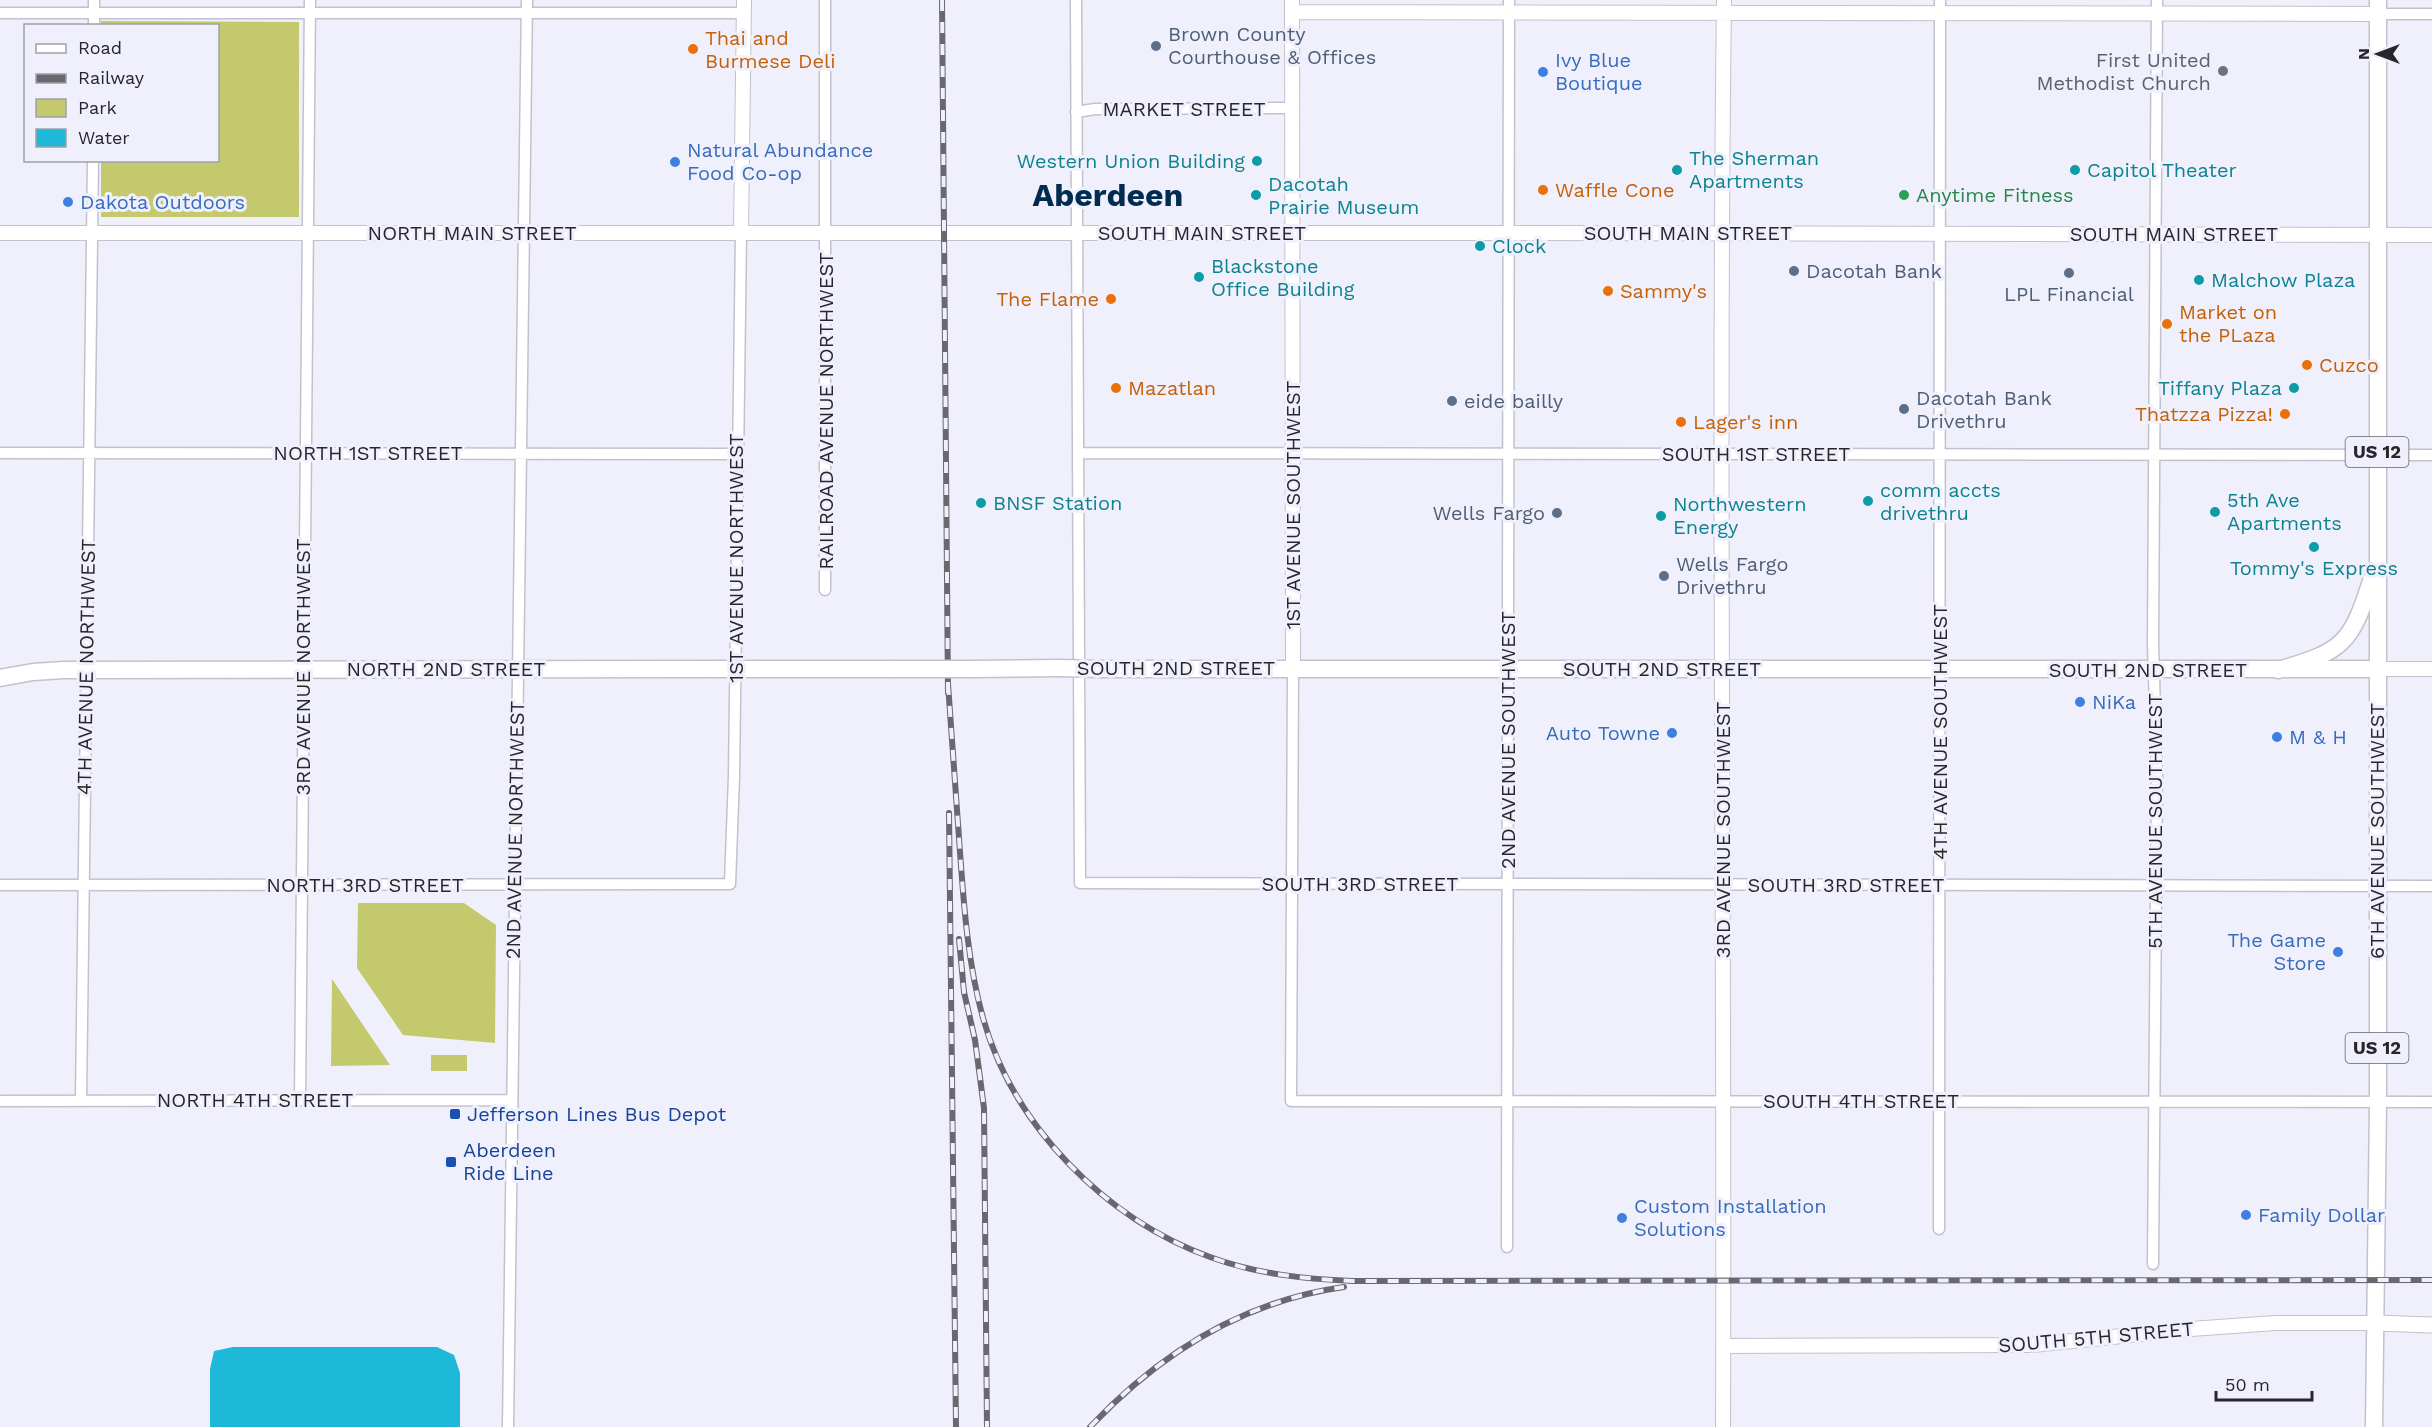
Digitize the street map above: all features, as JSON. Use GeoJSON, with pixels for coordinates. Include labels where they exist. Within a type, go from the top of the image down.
{"type":"FeatureCollection","features":[{"type":"Feature","properties":{"kind":"main road","name":"US 12"},"geometry":{"type":"LineString","coordinates":[[2378,7],[2378,235]]}},
{"type":"Feature","properties":{"kind":"main road","name":"6TH AVENUE SOUTHWEST"},"geometry":{"type":"LineString","coordinates":[[2374,1427],[2378,1102],[2378,235]]}},
{"type":"Feature","properties":{"kind":"main road"},"geometry":{"type":"LineString","coordinates":[[2278,670],[2324,655],[2344,642],[2351,633],[2363,607],[2378,560]]}},
{"type":"Feature","properties":{"kind":"main road","name":"NORTH 2ND STREET"},"geometry":{"type":"LineString","coordinates":[[0,678],[33,672],[87,670],[893,669]]}},
{"type":"Feature","properties":{"kind":"main road","name":"SOUTH 2ND STREET"},"geometry":{"type":"LineString","coordinates":[[893,669],[2377,669]]}},
{"type":"Feature","properties":{"kind":"main road","name":"SOUTH 5TH STREET"},"geometry":{"type":"LineString","coordinates":[[2376,1323],[2432,1325]]}},
{"type":"Feature","properties":{"kind":"street"},"geometry":{"type":"LineString","coordinates":[[94,0],[94,24]]}},
{"type":"Feature","properties":{"kind":"street","name":"3RD AVENUE NORTHWEST"},"geometry":{"type":"LineString","coordinates":[[300,1100],[304,453],[310,0]]}},
{"type":"Feature","properties":{"kind":"street","name":"2ND AVENUE NORTHWEST"},"geometry":{"type":"LineString","coordinates":[[507,1427],[527,0]]}},
{"type":"Feature","properties":{"kind":"street","name":"RAILROAD AVENUE NORTHWEST"},"geometry":{"type":"LineString","coordinates":[[825,0],[825,590]]}},
{"type":"Feature","properties":{"kind":"street"},"geometry":{"type":"LineString","coordinates":[[1076,0],[1079,453]]}},
{"type":"Feature","properties":{"kind":"street"},"geometry":{"type":"LineString","coordinates":[[1292,6],[2378,7],[2432,14]]}},
{"type":"Feature","properties":{"kind":"street","name":"1ST AVENUE SOUTHWEST"},"geometry":{"type":"LineString","coordinates":[[1291,1101],[1292,6]]}},
{"type":"Feature","properties":{"kind":"street","name":"2ND AVENUE SOUTHWEST"},"geometry":{"type":"LineString","coordinates":[[1507,1247],[1509,6]]}},
{"type":"Feature","properties":{"kind":"street","name":"3RD AVENUE SOUTHWEST"},"geometry":{"type":"LineString","coordinates":[[1723,1427],[1724,6]]}},
{"type":"Feature","properties":{"kind":"street"},"geometry":{"type":"LineString","coordinates":[[0,13],[526,12],[744,7],[741,232]]}},
{"type":"Feature","properties":{"kind":"street","name":"4TH AVENUE SOUTHWEST"},"geometry":{"type":"LineString","coordinates":[[1939,1229],[1940,7]]}},
{"type":"Feature","properties":{"kind":"street","name":"5TH AVENUE SOUTHWEST"},"geometry":{"type":"LineString","coordinates":[[2153,1264],[2155,669],[2153,643],[2157,7]]}},
{"type":"Feature","properties":{"kind":"street","name":"MARKET STREET"},"geometry":{"type":"LineString","coordinates":[[1076,112],[1095,109],[1293,108]]}},
{"type":"Feature","properties":{"kind":"street","name":"4TH AVENUE NORTHWEST"},"geometry":{"type":"LineString","coordinates":[[81,1100],[93,162]]}},
{"type":"Feature","properties":{"kind":"street","name":"1ST AVENUE NORTHWEST"},"geometry":{"type":"LineString","coordinates":[[730,884],[734,776],[736,454],[741,232]]}},
{"type":"Feature","properties":{"kind":"street","name":"NORTH MAIN STREET"},"geometry":{"type":"LineString","coordinates":[[0,234],[945,233]]}},
{"type":"Feature","properties":{"kind":"street","name":"SOUTH MAIN STREET"},"geometry":{"type":"LineString","coordinates":[[945,233],[2432,235]]}},
{"type":"Feature","properties":{"kind":"street","name":"NORTH 1ST STREET"},"geometry":{"type":"LineString","coordinates":[[0,453],[736,454]]}},
{"type":"Feature","properties":{"kind":"street","name":"SOUTH 1ST STREET"},"geometry":{"type":"LineString","coordinates":[[1079,453],[2432,455]]}},
{"type":"Feature","properties":{"kind":"street","name":"SOUTH 3RD STREET"},"geometry":{"type":"LineString","coordinates":[[1079,453],[1080,883],[2432,886]]}},
{"type":"Feature","properties":{"kind":"street","name":"SOUTH 2ND STREET"},"geometry":{"type":"LineString","coordinates":[[2377,669],[2432,669]]}},
{"type":"Feature","properties":{"kind":"street","name":"NORTH 3RD STREET"},"geometry":{"type":"LineString","coordinates":[[0,885],[730,884]]}},
{"type":"Feature","properties":{"kind":"street","name":"NORTH 4TH STREET"},"geometry":{"type":"LineString","coordinates":[[0,1101],[511,1100]]}},
{"type":"Feature","properties":{"kind":"street","name":"SOUTH 4TH STREET"},"geometry":{"type":"LineString","coordinates":[[1291,1101],[2432,1102]]}},
{"type":"Feature","properties":{"kind":"street","name":"SOUTH 5TH STREET"},"geometry":{"type":"LineString","coordinates":[[1723,1346],[2033,1345],[2265,1324],[2376,1323]]}},
{"type":"Feature","properties":{"kind":"green space"},"geometry":{"type":"Polygon","coordinates":[[[101,21],[299,22],[299,217],[101,217],[101,162],[219,162],[219,24],[101,24],[101,21]]]}},
{"type":"Feature","properties":{"kind":"green space"},"geometry":{"type":"Polygon","coordinates":[[[358,903],[464,903],[496,925],[495,1043],[403,1035],[357,968],[358,903]]]}},
{"type":"Feature","properties":{"kind":"green space"},"geometry":{"type":"Polygon","coordinates":[[[332,979],[390,1065],[331,1066],[332,979]]]}},
{"type":"Feature","properties":{"kind":"green space"},"geometry":{"type":"Polygon","coordinates":[[[431,1055],[467,1055],[467,1071],[431,1071],[431,1055]]]}},
{"type":"Feature","properties":{"kind":"water"},"geometry":{"type":"Polygon","coordinates":[[[233,1347],[437,1347],[454,1355],[460,1373],[460,1427],[210,1427],[210,1369],[214,1351],[233,1347]]]}},
{"type":"Feature","properties":{"kind":"railway"},"geometry":{"type":"LineString","coordinates":[[942,0],[948,693]]}},
{"type":"Feature","properties":{"kind":"railway"},"geometry":{"type":"LineString","coordinates":[[948,684],[967,936],[978,998],[997,1058],[1016,1096],[1041,1131],[1069,1164],[1100,1193],[1135,1219],[1172,1240],[1210,1257],[1245,1268],[1280,1275],[1353,1281],[2432,1280]]}},
{"type":"Feature","properties":{"kind":"railway"},"geometry":{"type":"LineString","coordinates":[[949,813],[956,1427]]}},
{"type":"Feature","properties":{"kind":"railway"},"geometry":{"type":"LineString","coordinates":[[959,939],[964,992],[975,1040],[984,1108],[987,1427]]}},
{"type":"Feature","properties":{"kind":"railway"},"geometry":{"type":"LineString","coordinates":[[1090,1427],[1145,1376],[1174,1354],[1205,1335],[1237,1318],[1271,1305],[1307,1294],[1344,1287]]}},
{"type":"Feature","properties":{"kind":"place","name":"Brown County Courthouse & Offices"},"geometry":{"type":"Point","coordinates":[1156,46]}},
{"type":"Feature","properties":{"kind":"place","name":"Thai and Burmese Deli"},"geometry":{"type":"Point","coordinates":[693,49]}},
{"type":"Feature","properties":{"kind":"place","name":"First United Methodist Church"},"geometry":{"type":"Point","coordinates":[2223,71]}},
{"type":"Feature","properties":{"kind":"place","name":"Ivy Blue Boutique"},"geometry":{"type":"Point","coordinates":[1543,72]}},
{"type":"Feature","properties":{"kind":"place","name":"Western Union Building"},"geometry":{"type":"Point","coordinates":[1257,161]}},
{"type":"Feature","properties":{"kind":"place","name":"Natural Abundance Food Co-op"},"geometry":{"type":"Point","coordinates":[675,162]}},
{"type":"Feature","properties":{"kind":"place","name":"The Sherman Apartments"},"geometry":{"type":"Point","coordinates":[1677,170]}},
{"type":"Feature","properties":{"kind":"place","name":"Capitol Theater"},"geometry":{"type":"Point","coordinates":[2075,170]}},
{"type":"Feature","properties":{"kind":"place","name":"Waffle Cone"},"geometry":{"type":"Point","coordinates":[1543,190]}},
{"type":"Feature","properties":{"kind":"place","name":"Dacotah Prairie Museum"},"geometry":{"type":"Point","coordinates":[1256,195]}},
{"type":"Feature","properties":{"kind":"place","name":"Anytime Fitness"},"geometry":{"type":"Point","coordinates":[1904,195]}},
{"type":"Feature","properties":{"kind":"place","name":"Dakota Outdoors"},"geometry":{"type":"Point","coordinates":[68,202]}},
{"type":"Feature","properties":{"kind":"place","name":"Clock"},"geometry":{"type":"Point","coordinates":[1480,246]}},
{"type":"Feature","properties":{"kind":"place","name":"Dacotah Bank"},"geometry":{"type":"Point","coordinates":[1794,271]}},
{"type":"Feature","properties":{"kind":"place","name":"LPL Financial"},"geometry":{"type":"Point","coordinates":[2069,273]}},
{"type":"Feature","properties":{"kind":"place","name":"Blackstone Office Building"},"geometry":{"type":"Point","coordinates":[1199,277]}},
{"type":"Feature","properties":{"kind":"place","name":"Malchow Plaza"},"geometry":{"type":"Point","coordinates":[2199,280]}},
{"type":"Feature","properties":{"kind":"place","name":"Sammy's"},"geometry":{"type":"Point","coordinates":[1608,291]}},
{"type":"Feature","properties":{"kind":"place","name":"The Flame"},"geometry":{"type":"Point","coordinates":[1111,299]}},
{"type":"Feature","properties":{"kind":"place","name":"Market on the PLaza"},"geometry":{"type":"Point","coordinates":[2167,324]}},
{"type":"Feature","properties":{"kind":"place","name":"Cuzco"},"geometry":{"type":"Point","coordinates":[2307,365]}},
{"type":"Feature","properties":{"kind":"place","name":"Mazatlan"},"geometry":{"type":"Point","coordinates":[1116,388]}},
{"type":"Feature","properties":{"kind":"place","name":"Tiffany Plaza"},"geometry":{"type":"Point","coordinates":[2294,388]}},
{"type":"Feature","properties":{"kind":"place","name":"eide bailly"},"geometry":{"type":"Point","coordinates":[1452,401]}},
{"type":"Feature","properties":{"kind":"place","name":"Dacotah Bank Drivethru"},"geometry":{"type":"Point","coordinates":[1904,409]}},
{"type":"Feature","properties":{"kind":"place","name":"Thatzza Pizza!"},"geometry":{"type":"Point","coordinates":[2285,414]}},
{"type":"Feature","properties":{"kind":"place","name":"Lager's inn"},"geometry":{"type":"Point","coordinates":[1681,422]}},
{"type":"Feature","properties":{"kind":"place","name":"comm accts drivethru"},"geometry":{"type":"Point","coordinates":[1868,501]}},
{"type":"Feature","properties":{"kind":"place","name":"BNSF Station"},"geometry":{"type":"Point","coordinates":[981,503]}},
{"type":"Feature","properties":{"kind":"place","name":"5th Ave Apartments"},"geometry":{"type":"Point","coordinates":[2215,512]}},
{"type":"Feature","properties":{"kind":"place","name":"Wells Fargo"},"geometry":{"type":"Point","coordinates":[1557,513]}},
{"type":"Feature","properties":{"kind":"place","name":"Northwestern Energy"},"geometry":{"type":"Point","coordinates":[1661,516]}},
{"type":"Feature","properties":{"kind":"place","name":"Tommy's Express"},"geometry":{"type":"Point","coordinates":[2314,547]}},
{"type":"Feature","properties":{"kind":"place","name":"Wells Fargo Drivethru"},"geometry":{"type":"Point","coordinates":[1664,576]}},
{"type":"Feature","properties":{"kind":"place","name":"NiKa"},"geometry":{"type":"Point","coordinates":[2080,702]}},
{"type":"Feature","properties":{"kind":"place","name":"Auto Towne"},"geometry":{"type":"Point","coordinates":[1672,733]}},
{"type":"Feature","properties":{"kind":"place","name":"M & H"},"geometry":{"type":"Point","coordinates":[2277,737]}},
{"type":"Feature","properties":{"kind":"place","name":"The Game Store"},"geometry":{"type":"Point","coordinates":[2338,952]}},
{"type":"Feature","properties":{"kind":"place","name":"Jefferson Lines Bus Depot"},"geometry":{"type":"Point","coordinates":[455,1114]}},
{"type":"Feature","properties":{"kind":"place","name":"Aberdeen Ride Line"},"geometry":{"type":"Point","coordinates":[451,1162]}},
{"type":"Feature","properties":{"kind":"place","name":"Family Dollar"},"geometry":{"type":"Point","coordinates":[2246,1215]}},
{"type":"Feature","properties":{"kind":"place","name":"Custom Installation Solutions"},"geometry":{"type":"Point","coordinates":[1622,1218]}},
{"type":"Feature","properties":{"kind":"district","name":"Aberdeen"},"geometry":{"type":"Point","coordinates":[1108,195]}}]}
